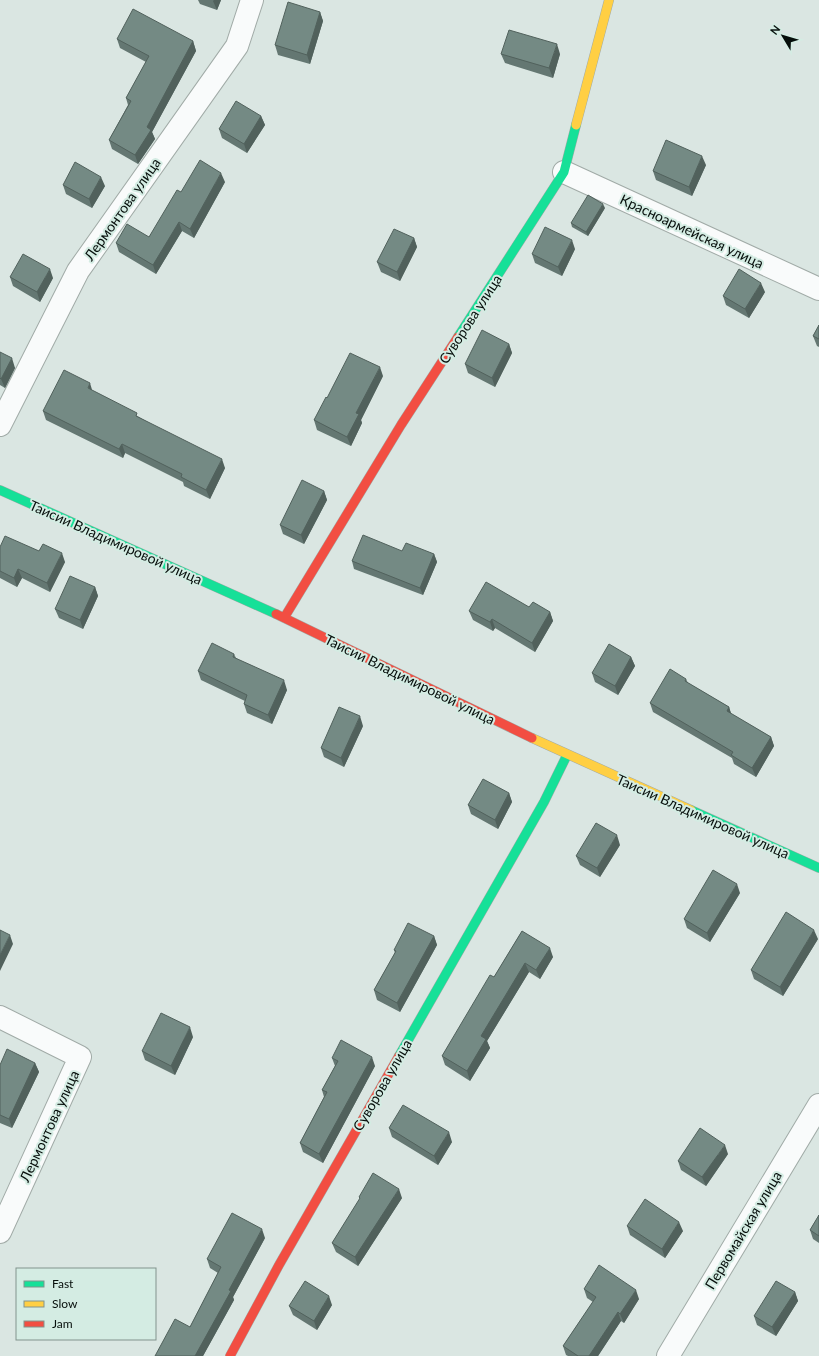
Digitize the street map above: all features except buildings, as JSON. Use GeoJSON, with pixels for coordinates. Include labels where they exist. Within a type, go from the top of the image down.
{"type":"FeatureCollection","features":[{"type":"Feature","properties":{"kind":"street","name":"Лермонтова улица"},"geometry":{"type":"LineString","coordinates":[[0,425],[78,272],[238,46],[252,0]]}},
{"type":"Feature","properties":{"kind":"street","name":"Суворова улица"},"geometry":{"type":"LineString","coordinates":[[284,618],[401,425],[564,172],[609,0]]}},
{"type":"Feature","properties":{"kind":"street","name":"Красноармейская улица"},"geometry":{"type":"LineString","coordinates":[[564,172],[819,289]]}},
{"type":"Feature","properties":{"kind":"street","name":"Таисии Владимировой улица"},"geometry":{"type":"LineString","coordinates":[[0,490],[284,618],[567,755],[819,868]]}},
{"type":"Feature","properties":{"kind":"street","name":"Суворова улица"},"geometry":{"type":"LineString","coordinates":[[230,1356],[279,1265],[536,815],[567,755]]}},
{"type":"Feature","properties":{"kind":"street","name":"Лермонтова улица"},"geometry":{"type":"LineString","coordinates":[[0,1017],[80,1057],[0,1232]]}},
{"type":"Feature","properties":{"kind":"street","name":"Первомайская улица"},"geometry":{"type":"LineString","coordinates":[[668,1356],[819,1105]]}},
{"type":"Feature","properties":{"kind":"traffic: fast"},"geometry":{"type":"LineString","coordinates":[[458,337],[564,172],[576,125]]}},
{"type":"Feature","properties":{"kind":"traffic: fast"},"geometry":{"type":"LineString","coordinates":[[0,490],[276,614]]}},
{"type":"Feature","properties":{"kind":"traffic: fast"},"geometry":{"type":"LineString","coordinates":[[399,1056],[544,802],[567,755]]}},
{"type":"Feature","properties":{"kind":"traffic: fast"},"geometry":{"type":"LineString","coordinates":[[691,810],[819,868]]}},
{"type":"Feature","properties":{"kind":"traffic: slow"},"geometry":{"type":"LineString","coordinates":[[576,125],[609,0]]}},
{"type":"Feature","properties":{"kind":"traffic: slow"},"geometry":{"type":"LineString","coordinates":[[532,738],[691,810]]}},
{"type":"Feature","properties":{"kind":"traffic: jam"},"geometry":{"type":"LineString","coordinates":[[284,618],[401,425],[458,337]]}},
{"type":"Feature","properties":{"kind":"traffic: jam"},"geometry":{"type":"LineString","coordinates":[[276,614],[532,738]]}},
{"type":"Feature","properties":{"kind":"traffic: jam"},"geometry":{"type":"LineString","coordinates":[[230,1356],[279,1265],[399,1056]]}}]}
